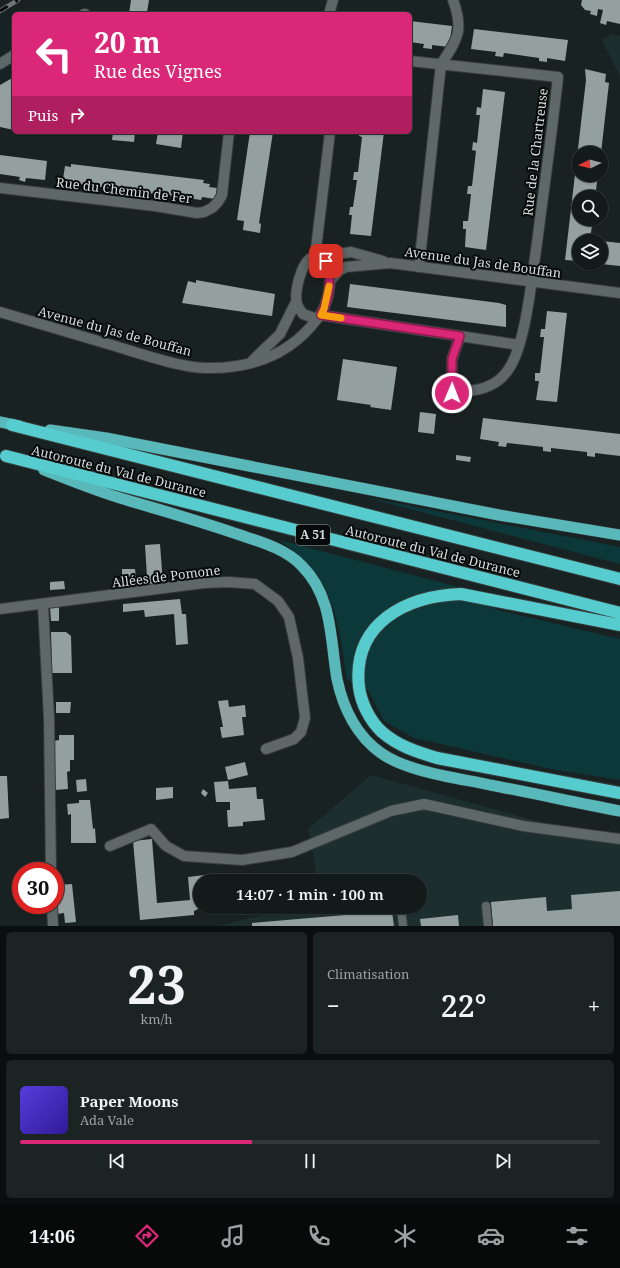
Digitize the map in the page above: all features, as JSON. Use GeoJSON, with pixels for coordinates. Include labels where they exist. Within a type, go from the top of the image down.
{"type":"FeatureCollection","features":[{"type":"Feature","properties":{"kind":"highway"},"geometry":{"type":"LineString","coordinates":[[6,423],[106,438],[499,515],[620,535]]}},
{"type":"Feature","properties":{"kind":"highway","name":"Autoroute du Val de Durance"},"geometry":{"type":"LineString","coordinates":[[6,423],[620,579]]}},
{"type":"Feature","properties":{"kind":"highway"},"geometry":{"type":"LineString","coordinates":[[3,456],[106,493],[222,528],[260,542],[289,555],[301,565],[315,582],[327,607],[338,680],[348,715],[370,744],[394,761],[450,777],[620,811]]}},
{"type":"Feature","properties":{"kind":"highway","name":"Autoroute du Val de Durance"},"geometry":{"type":"LineString","coordinates":[[3,456],[620,613]]}},
{"type":"Feature","properties":{"kind":"highway"},"geometry":{"type":"LineString","coordinates":[[620,625],[461,594],[442,595],[411,603],[397,609],[380,622],[365,646],[359,663],[358,680],[360,695],[373,722],[382,732],[413,751],[437,758],[620,793]]}},
{"type":"Feature","properties":{"kind":"street"},"geometry":{"type":"LineString","coordinates":[[330,12],[333,0]]}},
{"type":"Feature","properties":{"kind":"street"},"geometry":{"type":"LineString","coordinates":[[419,267],[441,64],[457,41],[459,15],[453,0]]}},
{"type":"Feature","properties":{"kind":"street"},"geometry":{"type":"LineString","coordinates":[[0,64],[12,57]]}},
{"type":"Feature","properties":{"kind":"street","name":"Rue de la Chartreuse"},"geometry":{"type":"LineString","coordinates":[[412,60],[558,78],[531,282]]}},
{"type":"Feature","properties":{"kind":"street","name":"Rue du Chemin de Fer"},"geometry":{"type":"LineString","coordinates":[[0,188],[155,206],[186,212],[204,212],[218,202],[222,195],[229,134]]}},
{"type":"Feature","properties":{"kind":"street"},"geometry":{"type":"LineString","coordinates":[[319,257],[330,134]]}},
{"type":"Feature","properties":{"kind":"street","name":"Avenue du Jas de Bouffan"},"geometry":{"type":"LineString","coordinates":[[248,364],[280,334],[296,302],[301,272],[308,260],[343,252],[351,252],[390,263],[620,293]]}},
{"type":"Feature","properties":{"kind":"street","name":"Avenue du Jas de Bouffan"},"geometry":{"type":"LineString","coordinates":[[0,312],[162,360],[205,368],[248,364],[282,351],[293,344],[305,334],[319,317],[324,309],[330,281],[329,268],[319,257]]}},
{"type":"Feature","properties":{"kind":"street","name":"Avenue du Jas de Bouffan"},"geometry":{"type":"LineString","coordinates":[[330,281],[339,271],[346,267],[390,263]]}},
{"type":"Feature","properties":{"kind":"street"},"geometry":{"type":"LineString","coordinates":[[460,336],[452,359],[452,393],[478,390],[498,381],[508,371],[514,361],[531,282]]}},
{"type":"Feature","properties":{"kind":"street"},"geometry":{"type":"LineString","coordinates":[[296,302],[303,314],[518,345]]}},
{"type":"Feature","properties":{"kind":"street","name":"Allées de Pomone"},"geometry":{"type":"LineString","coordinates":[[0,609],[43,605],[204,583],[228,582],[255,584],[278,601],[289,617],[298,658],[305,718],[302,732],[294,739],[266,749]]}},
{"type":"Feature","properties":{"kind":"street"},"geometry":{"type":"LineString","coordinates":[[43,605],[49,718],[51,862]]}},
{"type":"Feature","properties":{"kind":"street"},"geometry":{"type":"LineString","coordinates":[[110,846],[151,829],[166,846],[184,856],[242,860],[292,852],[391,811],[424,804],[523,826],[620,840]]}},
{"type":"Feature","properties":{"kind":"street"},"geometry":{"type":"LineString","coordinates":[[52,914],[53,926]]}},
{"type":"Feature","properties":{"kind":"lane"},"geometry":{"type":"LineString","coordinates":[[486,906],[488,926]]}},
{"type":"Feature","properties":{"kind":"lane"},"geometry":{"type":"LineString","coordinates":[[402,914],[403,926]]}},
{"type":"Feature","properties":{"kind":"shaded area"},"geometry":{"type":"Polygon","coordinates":[[[612,34],[620,36],[620,76],[602,40],[612,34]]]}},
{"type":"Feature","properties":{"kind":"shaded area"},"geometry":{"type":"Polygon","coordinates":[[[360,496],[620,547],[620,564],[360,496]]]}},
{"type":"Feature","properties":{"kind":"shaded area"},"geometry":{"type":"Polygon","coordinates":[[[279,540],[455,586],[497,610],[620,639],[620,780],[556,770],[414,738],[384,721],[368,690],[347,679],[340,633],[332,603],[318,576],[308,564],[279,540]]]}},
{"type":"Feature","properties":{"kind":"shaded area"},"geometry":{"type":"Polygon","coordinates":[[[371,775],[620,844],[620,926],[218,926],[267,914],[427,914],[427,874],[317,874],[308,829],[371,775]]]}},
{"type":"Feature","properties":{"kind":"building"},"geometry":{"type":"Polygon","coordinates":[[[131,0],[149,0],[147,12],[129,12],[131,0]]]}},
{"type":"Feature","properties":{"kind":"building"},"geometry":{"type":"Polygon","coordinates":[[[582,0],[620,0],[620,24],[607,21],[606,25],[600,23],[603,10],[598,9],[597,16],[590,14],[591,11],[585,10],[581,5],[582,0]]]}},
{"type":"Feature","properties":{"kind":"building"},"geometry":{"type":"Polygon","coordinates":[[[412,21],[452,26],[449,47],[432,45],[432,49],[423,48],[424,44],[412,42],[412,21]]]}},
{"type":"Feature","properties":{"kind":"building"},"geometry":{"type":"Polygon","coordinates":[[[474,29],[568,40],[565,61],[547,58],[547,62],[539,61],[539,58],[504,53],[503,57],[495,56],[496,52],[471,49],[474,29]]]}},
{"type":"Feature","properties":{"kind":"building"},"geometry":{"type":"Polygon","coordinates":[[[585,69],[606,74],[605,82],[609,83],[602,146],[578,146],[586,80],[585,69]]]}},
{"type":"Feature","properties":{"kind":"building"},"geometry":{"type":"Polygon","coordinates":[[[12,78],[12,130],[0,127],[0,85],[12,78]]]}},
{"type":"Feature","properties":{"kind":"building"},"geometry":{"type":"Polygon","coordinates":[[[483,89],[505,92],[486,250],[465,247],[466,229],[463,229],[463,221],[468,221],[471,194],[467,194],[468,186],[472,186],[476,151],[472,150],[473,142],[477,143],[480,115],[476,115],[477,107],[481,108],[483,89]]]}},
{"type":"Feature","properties":{"kind":"building"},"geometry":{"type":"Polygon","coordinates":[[[113,134],[135,134],[134,142],[112,140],[113,134]]]}},
{"type":"Feature","properties":{"kind":"building"},"geometry":{"type":"Polygon","coordinates":[[[158,134],[183,134],[181,148],[156,144],[158,134]]]}},
{"type":"Feature","properties":{"kind":"building"},"geometry":{"type":"Polygon","coordinates":[[[250,134],[273,134],[259,223],[261,224],[260,233],[243,230],[244,221],[237,220],[250,134]]]}},
{"type":"Feature","properties":{"kind":"building"},"geometry":{"type":"Polygon","coordinates":[[[359,134],[384,134],[371,236],[350,234],[352,215],[349,215],[350,207],[353,207],[357,180],[353,180],[354,172],[358,172],[362,137],[359,136],[359,134]]]}},
{"type":"Feature","properties":{"kind":"building"},"geometry":{"type":"Polygon","coordinates":[[[0,155],[47,161],[45,180],[26,178],[25,182],[19,180],[20,177],[0,174],[0,155]]]}},
{"type":"Feature","properties":{"kind":"building"},"geometry":{"type":"Polygon","coordinates":[[[71,164],[204,180],[203,183],[210,184],[209,187],[217,188],[215,199],[202,197],[201,200],[181,197],[181,201],[175,200],[176,196],[138,192],[138,195],[131,195],[132,191],[93,186],[93,190],[87,189],[88,185],[69,183],[69,180],[63,179],[65,166],[71,167],[71,164]]]}},
{"type":"Feature","properties":{"kind":"building"},"geometry":{"type":"Polygon","coordinates":[[[574,182],[597,182],[596,190],[573,190],[574,182]]]}},
{"type":"Feature","properties":{"kind":"building"},"geometry":{"type":"Polygon","coordinates":[[[572,200],[572,226],[592,226],[591,234],[572,234],[572,260],[565,260],[572,200]]]}},
{"type":"Feature","properties":{"kind":"building"},"geometry":{"type":"Polygon","coordinates":[[[608,242],[620,243],[620,266],[608,265],[608,242]]]}},
{"type":"Feature","properties":{"kind":"building"},"geometry":{"type":"Polygon","coordinates":[[[196,280],[275,294],[272,316],[182,303],[188,281],[196,283],[196,280]]]}},
{"type":"Feature","properties":{"kind":"building"},"geometry":{"type":"Polygon","coordinates":[[[350,284],[499,303],[506,305],[506,327],[347,307],[350,284]]]}},
{"type":"Feature","properties":{"kind":"building"},"geometry":{"type":"Polygon","coordinates":[[[547,311],[567,313],[557,402],[536,400],[539,381],[535,381],[535,373],[540,373],[544,337],[540,337],[541,329],[545,329],[547,311]]]}},
{"type":"Feature","properties":{"kind":"building"},"geometry":{"type":"Polygon","coordinates":[[[343,359],[397,367],[391,410],[370,407],[371,405],[337,400],[343,359]]]}},
{"type":"Feature","properties":{"kind":"building"},"geometry":{"type":"Polygon","coordinates":[[[420,412],[436,414],[434,434],[418,432],[420,412]]]}},
{"type":"Feature","properties":{"kind":"building"},"geometry":{"type":"Polygon","coordinates":[[[483,418],[620,434],[620,456],[595,453],[595,457],[587,456],[587,452],[551,448],[551,452],[543,451],[543,447],[507,443],[506,447],[498,446],[499,442],[480,439],[483,418]]]}},
{"type":"Feature","properties":{"kind":"building"},"geometry":{"type":"Polygon","coordinates":[[[456,455],[471,457],[470,462],[456,460],[456,455]]]}},
{"type":"Feature","properties":{"kind":"building"},"geometry":{"type":"Polygon","coordinates":[[[160,544],[163,584],[122,589],[122,583],[117,583],[117,579],[122,578],[122,569],[135,569],[136,578],[147,577],[145,545],[160,544]]]}},
{"type":"Feature","properties":{"kind":"building"},"geometry":{"type":"Polygon","coordinates":[[[64,581],[65,589],[50,590],[50,582],[64,581]]]}},
{"type":"Feature","properties":{"kind":"building"},"geometry":{"type":"Polygon","coordinates":[[[180,599],[182,614],[186,614],[188,644],[176,645],[174,614],[145,617],[144,610],[123,612],[123,604],[180,599]]]}},
{"type":"Feature","properties":{"kind":"building"},"geometry":{"type":"Polygon","coordinates":[[[59,606],[59,621],[51,621],[50,607],[59,606]]]}},
{"type":"Feature","properties":{"kind":"building"},"geometry":{"type":"Polygon","coordinates":[[[51,632],[66,632],[71,636],[72,673],[52,673],[51,632]]]}},
{"type":"Feature","properties":{"kind":"building"},"geometry":{"type":"Polygon","coordinates":[[[228,700],[229,707],[245,705],[246,717],[242,717],[244,735],[222,738],[220,727],[223,727],[218,701],[228,700]]]}},
{"type":"Feature","properties":{"kind":"building"},"geometry":{"type":"Polygon","coordinates":[[[56,702],[71,702],[70,713],[56,713],[56,702]]]}},
{"type":"Feature","properties":{"kind":"building"},"geometry":{"type":"Polygon","coordinates":[[[59,735],[74,735],[74,760],[70,760],[70,771],[67,772],[68,789],[55,790],[54,741],[59,740],[59,735]]]}},
{"type":"Feature","properties":{"kind":"building"},"geometry":{"type":"Polygon","coordinates":[[[245,762],[248,775],[228,780],[225,767],[245,762]]]}},
{"type":"Feature","properties":{"kind":"building"},"geometry":{"type":"Polygon","coordinates":[[[0,776],[7,776],[9,818],[0,819],[0,776]]]}},
{"type":"Feature","properties":{"kind":"building"},"geometry":{"type":"Polygon","coordinates":[[[86,779],[87,791],[77,792],[76,780],[86,779]]]}},
{"type":"Feature","properties":{"kind":"building"},"geometry":{"type":"Polygon","coordinates":[[[228,781],[229,789],[256,787],[257,799],[263,799],[265,820],[243,822],[243,826],[228,827],[227,810],[230,810],[230,802],[216,802],[214,782],[228,781]]]}},
{"type":"Feature","properties":{"kind":"building"},"geometry":{"type":"Polygon","coordinates":[[[173,787],[173,798],[156,800],[156,788],[173,787]]]}},
{"type":"Feature","properties":{"kind":"building"},"geometry":{"type":"Polygon","coordinates":[[[203,789],[208,793],[205,797],[201,793],[203,789]]]}},
{"type":"Feature","properties":{"kind":"building"},"geometry":{"type":"Polygon","coordinates":[[[79,800],[90,800],[96,843],[71,843],[71,814],[68,815],[67,804],[79,803],[79,800]]]}},
{"type":"Feature","properties":{"kind":"building"},"geometry":{"type":"Polygon","coordinates":[[[152,839],[157,903],[190,900],[188,877],[193,876],[194,915],[140,920],[133,841],[152,839]]]}},
{"type":"Feature","properties":{"kind":"building"},"geometry":{"type":"Polygon","coordinates":[[[64,884],[72,884],[76,922],[65,923],[64,884]]]}},
{"type":"Feature","properties":{"kind":"building"},"geometry":{"type":"Polygon","coordinates":[[[620,891],[620,926],[493,926],[491,902],[546,897],[547,911],[572,909],[571,895],[620,891]]]}},
{"type":"Feature","properties":{"kind":"building"},"geometry":{"type":"Polygon","coordinates":[[[357,914],[392,914],[394,926],[252,926],[252,923],[357,914]]]}},
{"type":"Feature","properties":{"kind":"building"},"geometry":{"type":"Polygon","coordinates":[[[458,915],[459,926],[421,926],[420,919],[458,915]]]}},
{"type":"Feature","properties":{"kind":"railway"},"geometry":{"type":"LineString","coordinates":[[0,11],[18,0]]}},
{"type":"Feature","properties":{"kind":"slow traffic"},"geometry":{"type":"LineString","coordinates":[[329,286],[324,309],[321,315],[341,318]]}},
{"type":"Feature","properties":{"kind":"route"},"geometry":{"type":"LineString","coordinates":[[326,261],[329,268],[330,281],[324,309],[321,315],[460,336],[452,359],[452,393]]}}]}
